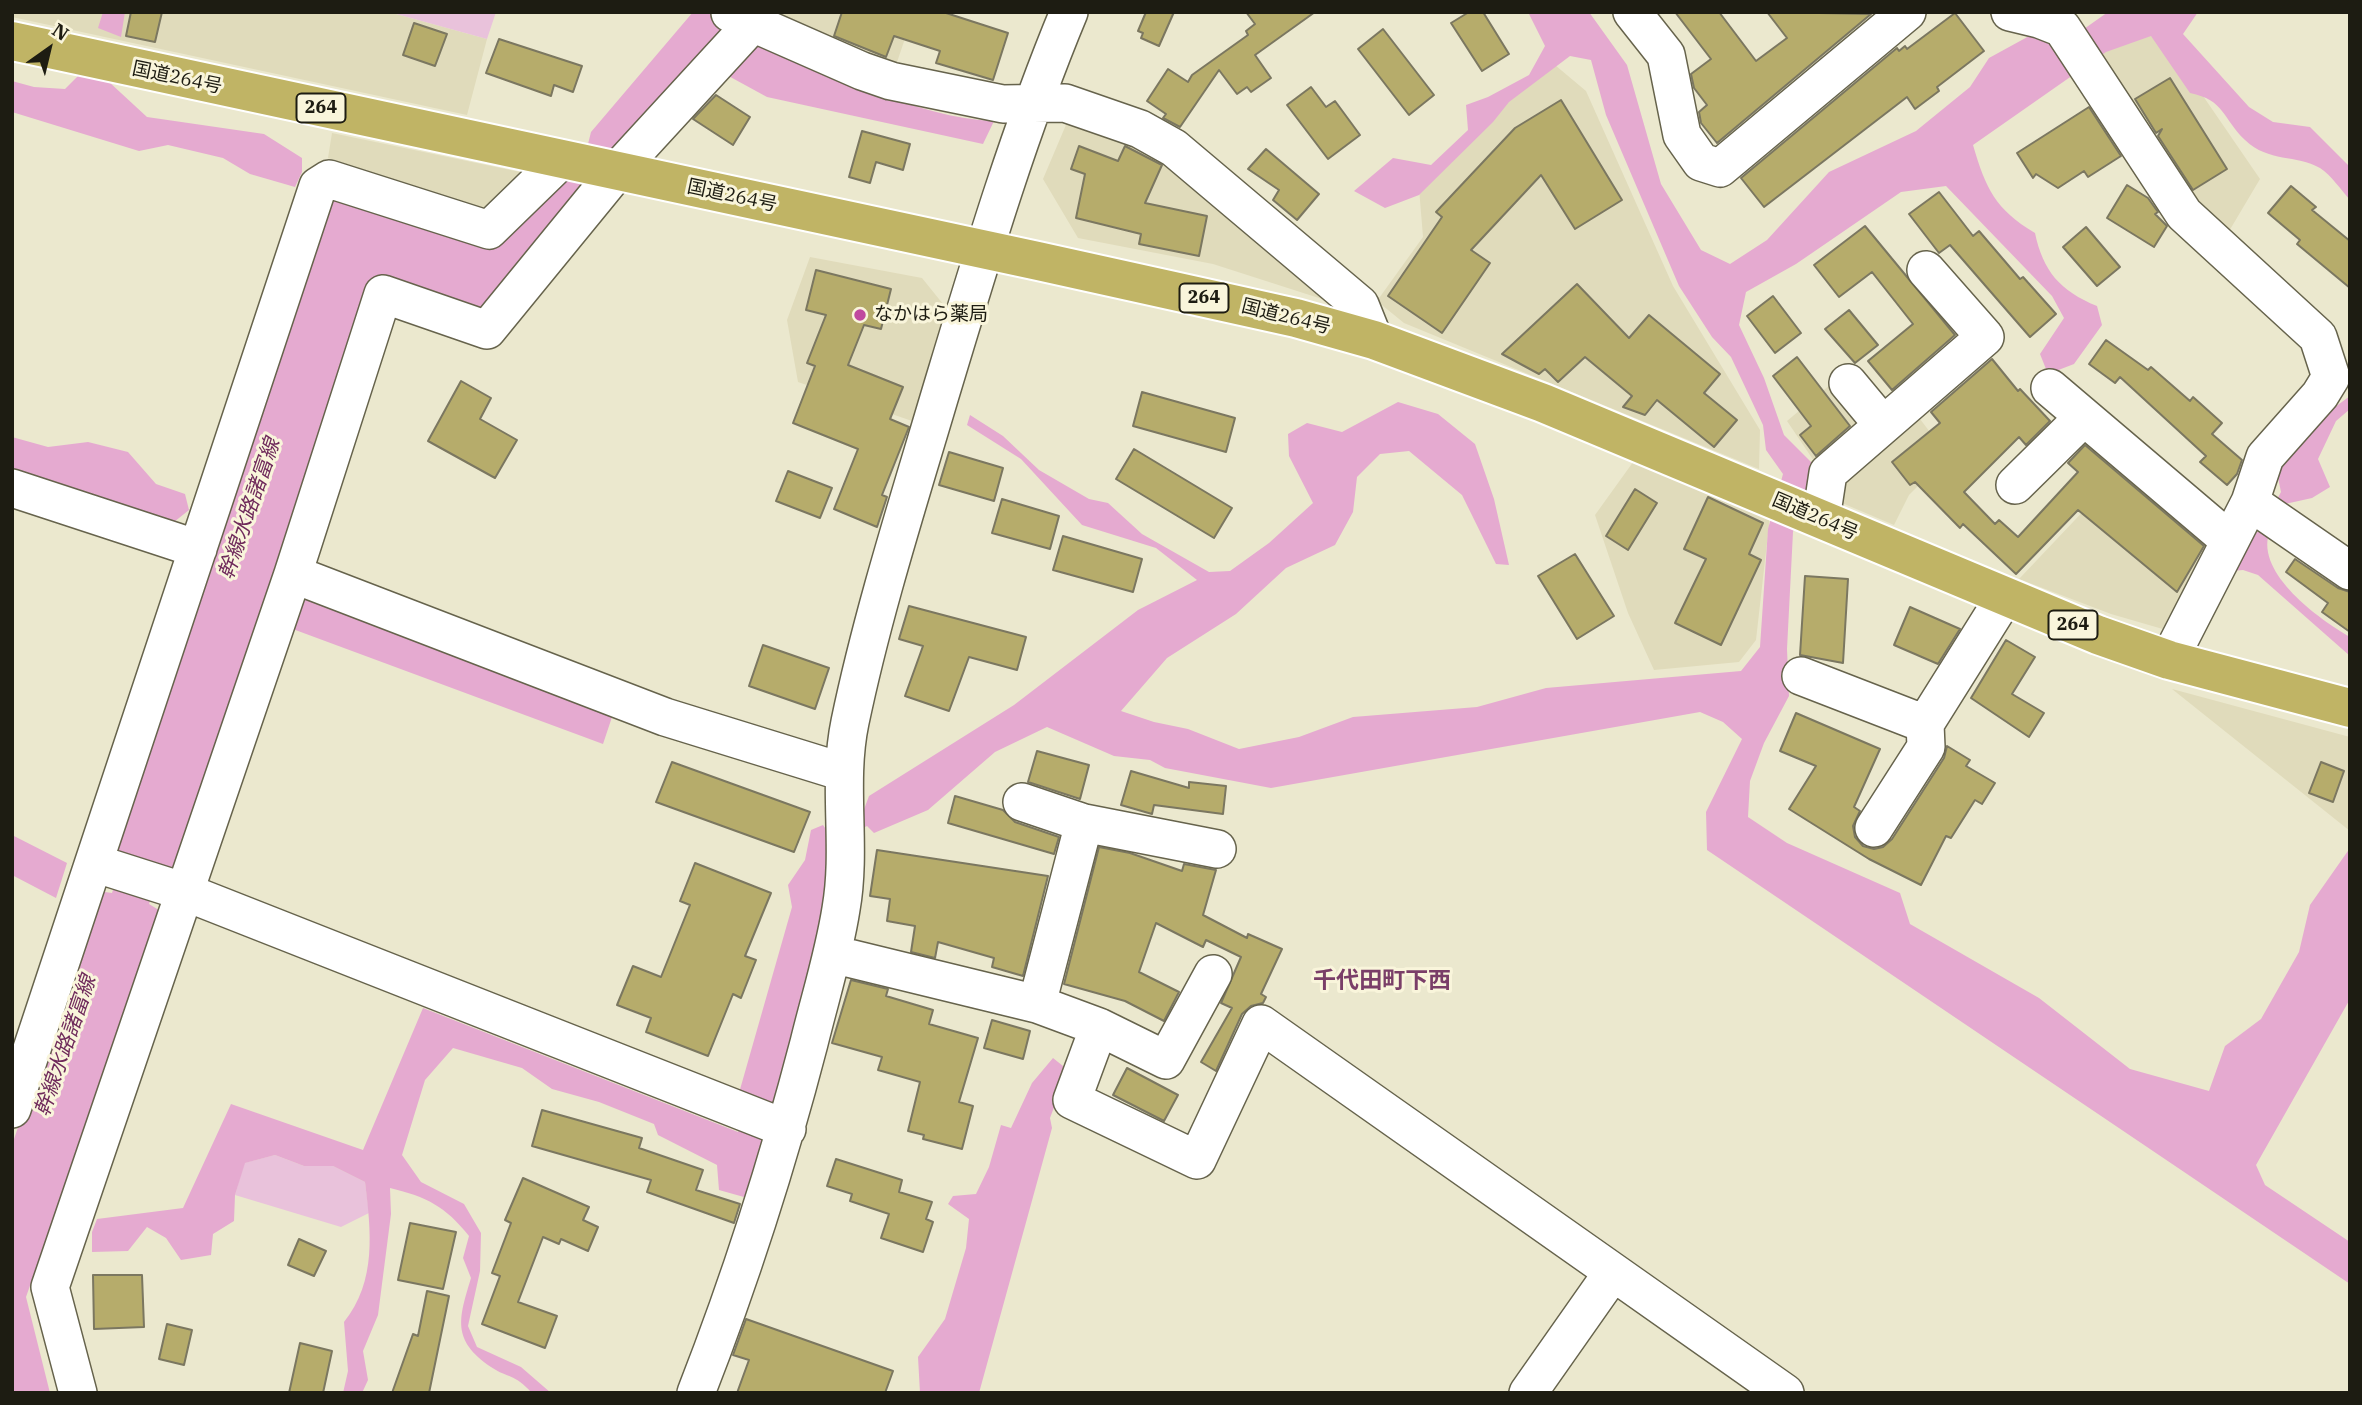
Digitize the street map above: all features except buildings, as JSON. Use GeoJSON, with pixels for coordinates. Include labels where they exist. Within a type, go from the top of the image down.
{"type":"FeatureCollection","features":[{"type":"Feature","properties":{"kind":"highway","name":"国道264号"},"geometry":{"type":"LineString","coordinates":[[12,41],[1296,318],[1374,340],[1543,403],[2004,598],[2169,660],[2350,708]]}},
{"type":"Feature","properties":{"kind":"street"},"geometry":{"type":"LineString","coordinates":[[696,1393],[765,1201],[763,1120],[832,954],[846,884],[847,830],[843,772],[863,665],[984,250],[1032,102],[1069,12]]}},
{"type":"Feature","properties":{"kind":"street"},"geometry":{"type":"LineString","coordinates":[[1632,12],[1666,55],[1682,135],[1701,162],[1720,167],[1907,12]]}},
{"type":"Feature","properties":{"kind":"street"},"geometry":{"type":"LineString","coordinates":[[2010,12],[2071,26],[2089,67],[2184,214],[2318,337],[2331,377],[2335,401],[2266,457],[2266,511]]}},
{"type":"Feature","properties":{"kind":"street"},"geometry":{"type":"LineString","coordinates":[[78,1393],[50,1287],[173,888],[293,574],[383,294],[487,330],[741,18],[891,81],[1003,104],[1065,103],[1140,129],[1174,148],[1360,304],[1374,340]]}},
{"type":"Feature","properties":{"kind":"street"},"geometry":{"type":"LineString","coordinates":[[12,1109],[104,867],[198,549],[318,186],[329,179],[489,230],[561,160]]}},
{"type":"Feature","properties":{"kind":"street"},"geometry":{"type":"LineString","coordinates":[[1814,516],[1828,473],[1985,337],[1927,270]]}},
{"type":"Feature","properties":{"kind":"street"},"geometry":{"type":"LineString","coordinates":[[1848,383],[1883,425]]}},
{"type":"Feature","properties":{"kind":"street"},"geometry":{"type":"LineString","coordinates":[[2050,388],[2228,540]]}},
{"type":"Feature","properties":{"kind":"street"},"geometry":{"type":"LineString","coordinates":[[2015,485],[2084,417]]}},
{"type":"Feature","properties":{"kind":"street"},"geometry":{"type":"LineString","coordinates":[[12,488],[198,549]]}},
{"type":"Feature","properties":{"kind":"street"},"geometry":{"type":"LineString","coordinates":[[2169,660],[2228,540],[2266,511]]}},
{"type":"Feature","properties":{"kind":"street"},"geometry":{"type":"LineString","coordinates":[[2266,511],[2350,571]]}},
{"type":"Feature","properties":{"kind":"street"},"geometry":{"type":"LineString","coordinates":[[293,574],[665,717],[843,772]]}},
{"type":"Feature","properties":{"kind":"street"},"geometry":{"type":"LineString","coordinates":[[1874,828],[1926,747],[1925,724],[2004,598]]}},
{"type":"Feature","properties":{"kind":"street"},"geometry":{"type":"LineString","coordinates":[[1801,676],[1925,724]]}},
{"type":"Feature","properties":{"kind":"street"},"geometry":{"type":"LineString","coordinates":[[1022,802],[1084,823],[1217,849]]}},
{"type":"Feature","properties":{"kind":"street"},"geometry":{"type":"LineString","coordinates":[[1037,1004],[1084,823]]}},
{"type":"Feature","properties":{"kind":"street"},"geometry":{"type":"LineString","coordinates":[[104,867],[173,888],[763,1120]]}},
{"type":"Feature","properties":{"kind":"street"},"geometry":{"type":"LineString","coordinates":[[832,954],[1037,1004],[1099,1027],[1166,1060],[1213,974]]}},
{"type":"Feature","properties":{"kind":"street"},"geometry":{"type":"LineString","coordinates":[[1099,1027],[1072,1100],[1197,1160],[1261,1024],[1785,1393]]}},
{"type":"Feature","properties":{"kind":"street"},"geometry":{"type":"LineString","coordinates":[[1528,1393],[1613,1272]]}},
{"type":"Feature","properties":{"kind":"shaded area"},"geometry":{"type":"Polygon","coordinates":[[[12,12],[389,12],[487,39],[467,115],[12,17],[12,12]]]}},
{"type":"Feature","properties":{"kind":"shaded area"},"geometry":{"type":"Polygon","coordinates":[[[389,12],[496,12],[487,39],[389,12]]]}},
{"type":"Feature","properties":{"kind":"shaded area"},"geometry":{"type":"Polygon","coordinates":[[[764,12],[914,12],[894,71],[764,12]]]}},
{"type":"Feature","properties":{"kind":"shaded area"},"geometry":{"type":"Polygon","coordinates":[[[2153,23],[2260,179],[2225,238],[2191,208],[2093,54],[2153,23]]]}},
{"type":"Feature","properties":{"kind":"shaded area"},"geometry":{"type":"Polygon","coordinates":[[[1549,60],[1586,91],[1673,286],[1760,430],[1759,469],[1404,323],[1377,301],[1423,237],[1419,188],[1549,60]]]}},
{"type":"Feature","properties":{"kind":"shaded area"},"geometry":{"type":"Polygon","coordinates":[[[1071,113],[1166,152],[1327,289],[1322,299],[1213,264],[1078,238],[1043,179],[1071,113]]]}},
{"type":"Feature","properties":{"kind":"shaded area"},"geometry":{"type":"Polygon","coordinates":[[[332,133],[525,173],[492,212],[328,158],[332,133]]]}},
{"type":"Feature","properties":{"kind":"shaded area"},"geometry":{"type":"Polygon","coordinates":[[[810,257],[922,278],[943,304],[942,343],[918,423],[798,382],[787,320],[810,257]]]}},
{"type":"Feature","properties":{"kind":"shaded area"},"geometry":{"type":"Polygon","coordinates":[[[1837,379],[1914,411],[1948,456],[1909,495],[1894,525],[1816,492],[1816,464],[1787,421],[1837,379]]]}},
{"type":"Feature","properties":{"kind":"shaded area"},"geometry":{"type":"Polygon","coordinates":[[[1636,458],[1770,516],[1756,640],[1739,662],[1654,670],[1628,613],[1595,515],[1636,458]]]}},
{"type":"Feature","properties":{"kind":"shaded area"},"geometry":{"type":"Polygon","coordinates":[[[2128,464],[2219,542],[2173,632],[2111,614],[2019,579],[2128,464]]]}},
{"type":"Feature","properties":{"kind":"shaded area"},"geometry":{"type":"Polygon","coordinates":[[[2172,689],[2350,737],[2350,831],[2172,689]]]}},
{"type":"Feature","properties":{"kind":"shaded area"},"geometry":{"type":"Polygon","coordinates":[[[275,1155],[304,1166],[333,1166],[365,1182],[369,1213],[341,1227],[235,1195],[244,1163],[275,1155]]]}},
{"type":"Feature","properties":{"kind":"water"},"geometry":{"type":"Polygon","coordinates":[[[103,12],[125,12],[121,37],[98,28],[103,12]]]}},
{"type":"Feature","properties":{"kind":"water","name":"幹線水路諸富線"},"geometry":{"type":"Polygon","coordinates":[[[693,12],[741,12],[483,314],[375,276],[175,874],[161,867],[149,904],[162,912],[26,1297],[50,1393],[12,1393],[12,1145],[98,891],[112,893],[123,856],[114,851],[331,198],[494,249],[542,197],[568,180],[588,144],[591,132],[693,12]]]}},
{"type":"Feature","properties":{"kind":"water"},"geometry":{"type":"Polygon","coordinates":[[[1528,12],[1589,12],[1627,65],[1661,184],[1701,250],[1730,264],[1767,240],[1829,172],[1916,131],[1970,87],[1989,58],[2031,35],[2057,48],[2108,12],[2198,12],[2183,34],[2249,107],[2273,122],[2310,127],[2350,167],[2350,200],[2320,168],[2254,147],[2237,132],[2217,105],[2190,93],[2151,36],[2106,52],[1973,145],[1994,196],[2010,215],[2035,233],[2048,269],[2073,294],[2097,306],[2102,325],[2074,364],[2048,374],[2040,354],[2064,318],[2052,296],[1946,186],[1901,192],[1796,264],[1746,292],[1739,325],[1764,378],[1784,435],[1812,463],[1809,487],[1793,532],[1787,649],[1789,696],[1764,743],[1750,781],[1748,817],[1787,843],[1900,893],[1910,924],[2039,998],[2130,1069],[2209,1091],[2225,1046],[2261,1019],[2299,952],[2310,905],[2350,848],[2350,999],[2256,1165],[2265,1185],[2350,1242],[2350,1284],[1707,850],[1706,812],[1742,739],[1723,722],[1700,712],[1271,788],[1165,768],[1150,760],[1114,756],[1047,727],[995,752],[928,810],[874,833],[867,826],[829,846],[823,923],[774,1104],[750,1128],[766,1146],[751,1199],[719,1190],[717,1165],[658,1135],[654,1124],[599,1102],[552,1089],[522,1068],[453,1048],[425,1080],[402,1155],[421,1182],[464,1204],[481,1233],[480,1271],[468,1326],[477,1347],[521,1367],[551,1393],[532,1393],[516,1379],[491,1367],[469,1347],[464,1338],[462,1317],[471,1278],[463,1258],[469,1236],[452,1217],[434,1204],[390,1188],[391,1214],[378,1315],[363,1351],[368,1380],[362,1393],[343,1393],[348,1371],[344,1322],[362,1290],[367,1273],[370,1237],[365,1182],[333,1166],[304,1166],[275,1155],[245,1163],[235,1195],[234,1221],[213,1234],[211,1255],[181,1260],[166,1238],[147,1227],[128,1251],[92,1252],[92,1232],[97,1219],[183,1208],[231,1104],[363,1150],[423,1008],[738,1132],[750,1102],[739,1093],[792,907],[788,885],[805,860],[811,830],[823,825],[830,835],[863,812],[869,796],[1014,705],[1138,610],[1197,580],[1156,548],[1082,525],[1021,459],[967,425],[970,415],[1003,436],[1039,470],[1089,499],[1108,503],[1142,534],[1209,572],[1230,571],[1269,543],[1313,503],[1289,456],[1288,434],[1307,423],[1342,432],[1398,402],[1438,414],[1475,444],[1494,499],[1509,565],[1496,564],[1462,495],[1409,451],[1380,454],[1357,477],[1353,512],[1335,545],[1286,568],[1236,614],[1167,658],[1121,711],[1154,722],[1188,729],[1239,749],[1299,737],[1353,717],[1477,707],[1546,688],[1741,671],[1760,647],[1768,529],[1783,474],[1766,450],[1763,425],[1731,357],[1712,337],[1679,286],[1606,115],[1591,60],[1570,56],[1509,102],[1493,122],[1419,195],[1385,208],[1354,191],[1393,158],[1431,165],[1468,130],[1466,105],[1488,97],[1529,75],[1545,46],[1528,12]]]}},
{"type":"Feature","properties":{"kind":"water"},"geometry":{"type":"Polygon","coordinates":[[[758,38],[843,78],[904,102],[934,112],[994,121],[983,144],[767,97],[723,73],[758,38]]]}},
{"type":"Feature","properties":{"kind":"water"},"geometry":{"type":"Polygon","coordinates":[[[81,73],[108,81],[147,117],[264,134],[302,158],[302,172],[295,187],[250,174],[223,158],[168,145],[139,151],[12,112],[12,81],[34,87],[65,89],[81,73]]]}},
{"type":"Feature","properties":{"kind":"water"},"geometry":{"type":"Polygon","coordinates":[[[2350,396],[2350,409],[2336,421],[2318,459],[2330,487],[2312,498],[2285,504],[2270,529],[2267,549],[2272,564],[2293,594],[2322,619],[2350,637],[2350,656],[2258,575],[2243,570],[2231,571],[2245,543],[2261,529],[2281,492],[2276,468],[2327,413],[2350,396]]]}},
{"type":"Feature","properties":{"kind":"water"},"geometry":{"type":"Polygon","coordinates":[[[12,437],[48,447],[88,442],[128,452],[156,484],[185,494],[189,510],[174,522],[12,470],[12,437]]]}},
{"type":"Feature","properties":{"kind":"water"},"geometry":{"type":"Polygon","coordinates":[[[303,595],[613,714],[603,744],[290,628],[303,595]]]}},
{"type":"Feature","properties":{"kind":"water"},"geometry":{"type":"Polygon","coordinates":[[[12,835],[67,863],[56,898],[12,875],[12,835]]]}},
{"type":"Feature","properties":{"kind":"water"},"geometry":{"type":"Polygon","coordinates":[[[1053,1058],[1068,1070],[1050,1118],[1052,1128],[979,1393],[920,1393],[918,1357],[945,1319],[966,1248],[969,1219],[948,1204],[953,1196],[976,1194],[989,1167],[1001,1125],[1011,1128],[1032,1083],[1053,1058]]]}},
{"type":"Feature","properties":{"kind":"place","name":"なかはら薬局"},"geometry":{"type":"Point","coordinates":[860,315]}},
{"type":"Feature","properties":{"kind":"district","name":"千代田町下西"},"geometry":{"type":"Point","coordinates":[1382,981]}}]}
